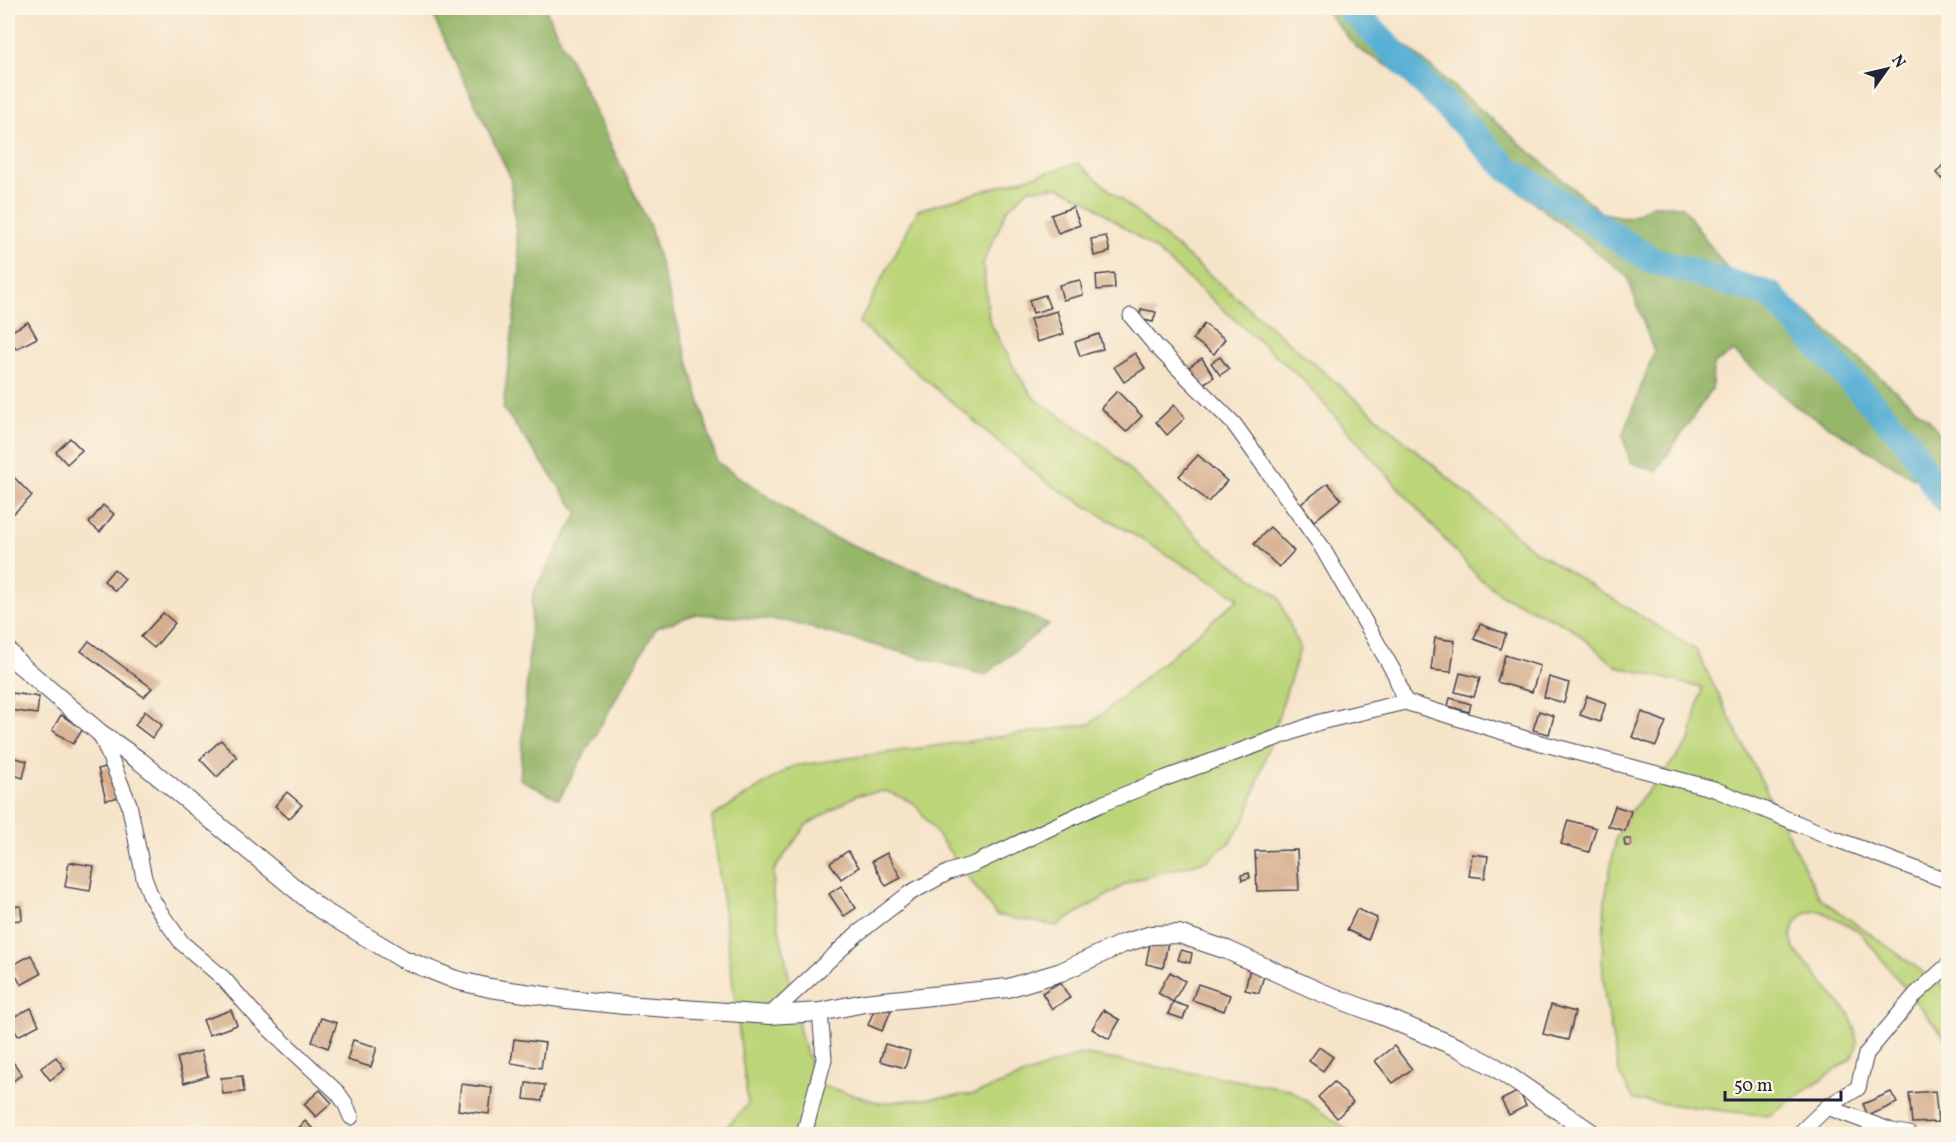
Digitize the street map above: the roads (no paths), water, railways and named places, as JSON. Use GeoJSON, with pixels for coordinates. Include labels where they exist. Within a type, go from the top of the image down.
{"type":"FeatureCollection","features":[{"type":"Feature","properties":{"kind":"street"},"geometry":{"type":"LineString","coordinates":[[1131,316],[1170,361],[1234,424],[1320,544],[1395,674],[1405,702]]}},
{"type":"Feature","properties":{"kind":"street"},"geometry":{"type":"LineString","coordinates":[[8,651],[18,663],[100,733],[140,761],[320,909],[381,948],[456,980],[490,988],[567,999],[771,1015],[820,1012],[864,1003],[1008,988],[1060,972],[1122,944],[1151,935],[1179,934],[1227,950],[1320,992],[1458,1048],[1495,1067],[1593,1134]]}},
{"type":"Feature","properties":{"kind":"street"},"geometry":{"type":"LineString","coordinates":[[771,1015],[857,934],[910,892],[949,872],[974,864],[1099,805],[1163,779],[1320,722],[1405,702],[1526,739],[1714,789],[1833,838],[1948,881]]}},
{"type":"Feature","properties":{"kind":"street"},"geometry":{"type":"LineString","coordinates":[[100,733],[129,804],[144,878],[152,899],[182,943],[223,978],[261,1021],[338,1093],[351,1117]]}},
{"type":"Feature","properties":{"kind":"street"},"geometry":{"type":"LineString","coordinates":[[1800,1134],[1827,1107],[1858,1088],[1866,1054],[1916,994],[1948,965]]}},
{"type":"Feature","properties":{"kind":"street"},"geometry":{"type":"LineString","coordinates":[[804,1134],[824,1059],[820,1012]]}},
{"type":"Feature","properties":{"kind":"street"},"geometry":{"type":"LineString","coordinates":[[1827,1107],[1892,1131],[1909,1134]]}},
{"type":"Feature","properties":{"kind":"waterway"},"geometry":{"type":"LineString","coordinates":[[1347,8],[1360,18],[1508,169],[1652,260],[1771,295],[1908,442],[1939,493],[1948,503]]}}]}
